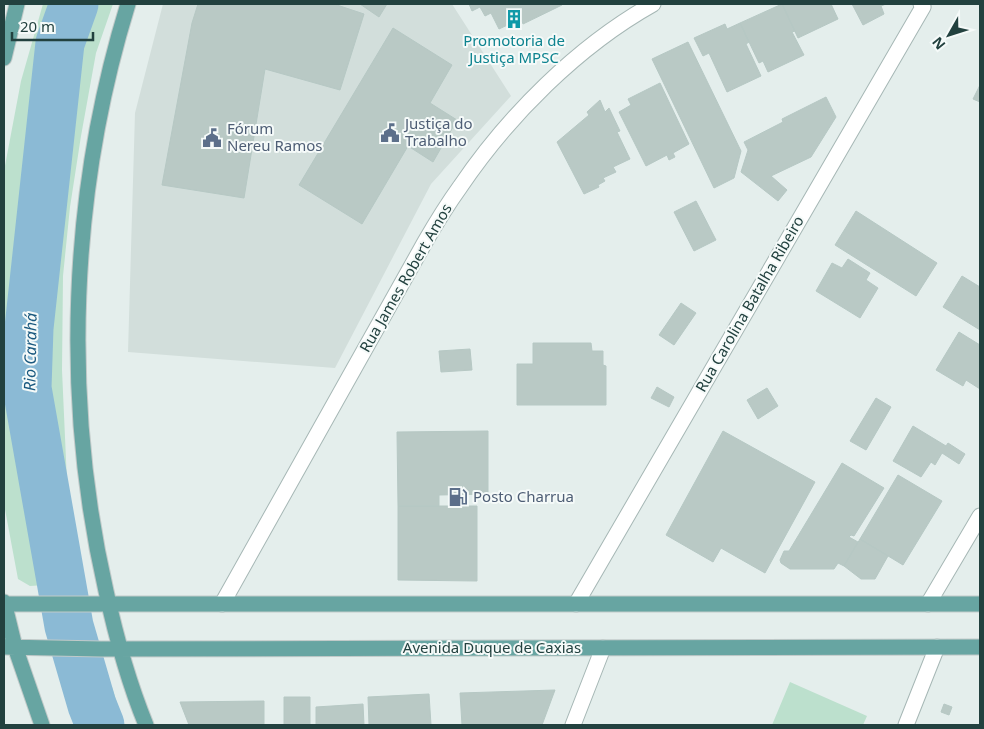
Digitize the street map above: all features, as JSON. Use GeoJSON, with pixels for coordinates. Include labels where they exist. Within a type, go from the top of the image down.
{"type":"FeatureCollection","features":[{"type":"Feature","properties":{"kind":"main road"},"geometry":{"type":"LineString","coordinates":[[4,58],[6,34],[17,4]]}},
{"type":"Feature","properties":{"kind":"main road"},"geometry":{"type":"LineString","coordinates":[[128,4],[113,50],[93,151],[82,241],[78,324],[80,420],[87,492],[98,555],[120,649],[146,725]]}},
{"type":"Feature","properties":{"kind":"main road"},"geometry":{"type":"LineString","coordinates":[[42,725],[10,647],[4,603],[980,604]]}},
{"type":"Feature","properties":{"kind":"main road","name":"Avenida Duque de Caxias"},"geometry":{"type":"LineString","coordinates":[[10,647],[41,649],[980,647]]}},
{"type":"Feature","properties":{"kind":"street","name":"Rua James Robert Amos"},"geometry":{"type":"LineString","coordinates":[[222,604],[425,242],[460,186],[497,138],[539,93],[589,47],[626,18],[653,4]]}},
{"type":"Feature","properties":{"kind":"street","name":"Rua Carolina Batalha Ribeiro"},"geometry":{"type":"LineString","coordinates":[[576,604],[923,7],[921,4]]}},
{"type":"Feature","properties":{"kind":"street"},"geometry":{"type":"LineString","coordinates":[[928,604],[980,516]]}},
{"type":"Feature","properties":{"kind":"street"},"geometry":{"type":"LineString","coordinates":[[906,725],[937,647]]}},
{"type":"Feature","properties":{"kind":"street"},"geometry":{"type":"LineString","coordinates":[[573,725],[603,648]]}},
{"type":"Feature","properties":{"kind":"shaded area"},"geometry":{"type":"Polygon","coordinates":[[[163,4],[452,4],[511,96],[431,184],[335,368],[128,352],[135,113],[163,4]]]}},
{"type":"Feature","properties":{"kind":"green space"},"geometry":{"type":"Polygon","coordinates":[[[43,4],[113,4],[96,53],[70,207],[63,276],[62,370],[67,482],[74,547],[74,571],[71,578],[60,584],[30,586],[18,579],[4,504],[4,171],[21,81],[43,4]]]}},
{"type":"Feature","properties":{"kind":"green space"},"geometry":{"type":"Polygon","coordinates":[[[790,682],[867,716],[863,725],[772,725],[790,682]]]}},
{"type":"Feature","properties":{"kind":"green space"},"geometry":{"type":"Polygon","coordinates":[[[61,684],[112,687],[124,725],[74,725],[61,684]]]}},
{"type":"Feature","properties":{"kind":"building","name":"Fórum Nereu Ramos"},"geometry":{"type":"Polygon","coordinates":[[[198,4],[334,4],[364,14],[340,90],[265,69],[244,198],[162,185],[192,23],[198,4]]]}},
{"type":"Feature","properties":{"kind":"building"},"geometry":{"type":"Polygon","coordinates":[[[360,4],[387,4],[379,17],[360,4]]]}},
{"type":"Feature","properties":{"kind":"building","name":"Promotoria de Justiça MPSC"},"geometry":{"type":"Polygon","coordinates":[[[469,4],[562,5],[523,24],[522,21],[515,24],[514,22],[499,29],[491,13],[485,16],[480,7],[472,11],[469,4]]]}},
{"type":"Feature","properties":{"kind":"building"},"geometry":{"type":"Polygon","coordinates":[[[782,4],[831,4],[838,19],[798,38],[782,4]]]}},
{"type":"Feature","properties":{"kind":"building"},"geometry":{"type":"Polygon","coordinates":[[[782,4],[795,31],[792,32],[804,55],[768,72],[763,61],[759,63],[740,23],[782,4]]]}},
{"type":"Feature","properties":{"kind":"building"},"geometry":{"type":"Polygon","coordinates":[[[852,4],[886,4],[881,6],[884,14],[863,25],[852,4]]]}},
{"type":"Feature","properties":{"kind":"building"},"geometry":{"type":"Polygon","coordinates":[[[740,23],[749,42],[746,44],[761,76],[727,92],[709,53],[703,56],[694,38],[725,24],[727,29],[740,23]]]}},
{"type":"Feature","properties":{"kind":"building","name":"Justiça do Trabalho"},"geometry":{"type":"Polygon","coordinates":[[[393,28],[452,65],[430,103],[457,120],[433,162],[408,146],[362,224],[299,185],[393,28]]]}},
{"type":"Feature","properties":{"kind":"building"},"geometry":{"type":"Polygon","coordinates":[[[688,42],[741,151],[734,178],[714,188],[652,59],[688,42]]]}},
{"type":"Feature","properties":{"kind":"building"},"geometry":{"type":"Polygon","coordinates":[[[660,83],[689,144],[673,153],[675,157],[669,160],[667,155],[646,166],[619,112],[631,105],[628,99],[660,83]]]}},
{"type":"Feature","properties":{"kind":"building"},"geometry":{"type":"Polygon","coordinates":[[[980,85],[980,102],[973,99],[980,85]]]}},
{"type":"Feature","properties":{"kind":"building"},"geometry":{"type":"Polygon","coordinates":[[[826,97],[836,117],[811,157],[771,176],[787,190],[778,201],[741,172],[748,150],[744,142],[783,122],[782,119],[826,97]]]}},
{"type":"Feature","properties":{"kind":"building"},"geometry":{"type":"Polygon","coordinates":[[[600,100],[605,112],[609,108],[620,131],[617,132],[630,159],[613,167],[616,172],[603,178],[605,181],[598,185],[599,187],[584,194],[557,142],[589,115],[587,112],[600,100]]]}},
{"type":"Feature","properties":{"kind":"building"},"geometry":{"type":"Polygon","coordinates":[[[696,201],[716,240],[694,251],[674,212],[696,201]]]}},
{"type":"Feature","properties":{"kind":"building"},"geometry":{"type":"Polygon","coordinates":[[[856,211],[937,263],[916,296],[835,245],[856,211]]]}},
{"type":"Feature","properties":{"kind":"building"},"geometry":{"type":"Polygon","coordinates":[[[848,259],[870,273],[866,280],[878,288],[860,318],[816,291],[832,263],[842,268],[848,259]]]}},
{"type":"Feature","properties":{"kind":"building"},"geometry":{"type":"Polygon","coordinates":[[[962,276],[980,287],[980,330],[943,307],[962,276]]]}},
{"type":"Feature","properties":{"kind":"building"},"geometry":{"type":"Polygon","coordinates":[[[681,303],[696,313],[674,345],[659,335],[681,303]]]}},
{"type":"Feature","properties":{"kind":"building"},"geometry":{"type":"Polygon","coordinates":[[[959,332],[980,345],[980,389],[966,380],[963,386],[936,370],[959,332]]]}},
{"type":"Feature","properties":{"kind":"building"},"geometry":{"type":"Polygon","coordinates":[[[533,343],[591,343],[592,351],[603,351],[603,365],[606,366],[606,405],[517,405],[517,364],[533,364],[533,343]]]}},
{"type":"Feature","properties":{"kind":"building"},"geometry":{"type":"Polygon","coordinates":[[[470,349],[472,370],[441,372],[439,351],[470,349]]]}},
{"type":"Feature","properties":{"kind":"building"},"geometry":{"type":"Polygon","coordinates":[[[657,387],[674,397],[669,407],[651,398],[657,387]]]}},
{"type":"Feature","properties":{"kind":"building"},"geometry":{"type":"Polygon","coordinates":[[[767,388],[778,406],[758,419],[747,400],[767,388]]]}},
{"type":"Feature","properties":{"kind":"building"},"geometry":{"type":"Polygon","coordinates":[[[876,398],[891,407],[866,450],[850,441],[876,398]]]}},
{"type":"Feature","properties":{"kind":"building"},"geometry":{"type":"Polygon","coordinates":[[[913,426],[946,446],[948,443],[965,454],[959,464],[942,453],[935,465],[931,462],[921,477],[893,461],[913,426]]]}},
{"type":"Feature","properties":{"kind":"building"},"geometry":{"type":"Polygon","coordinates":[[[488,431],[488,494],[439,495],[439,506],[398,506],[397,432],[488,431]]]}},
{"type":"Feature","properties":{"kind":"building"},"geometry":{"type":"Polygon","coordinates":[[[723,431],[815,482],[765,573],[721,548],[713,562],[666,535],[723,431]]]}},
{"type":"Feature","properties":{"kind":"building"},"geometry":{"type":"Polygon","coordinates":[[[842,463],[884,488],[854,536],[851,535],[849,537],[858,542],[844,566],[838,563],[834,569],[790,569],[781,563],[780,560],[784,551],[789,551],[842,463]]]}},
{"type":"Feature","properties":{"kind":"building"},"geometry":{"type":"Polygon","coordinates":[[[898,475],[942,501],[903,565],[860,539],[898,475]]]}},
{"type":"Feature","properties":{"kind":"building"},"geometry":{"type":"Polygon","coordinates":[[[398,506],[477,506],[477,581],[398,580],[398,506]]]}},
{"type":"Feature","properties":{"kind":"building"},"geometry":{"type":"Polygon","coordinates":[[[860,539],[888,556],[875,579],[861,579],[844,566],[860,539]]]}},
{"type":"Feature","properties":{"kind":"building"},"geometry":{"type":"Polygon","coordinates":[[[555,690],[542,725],[462,725],[460,693],[555,690]]]}},
{"type":"Feature","properties":{"kind":"building"},"geometry":{"type":"Polygon","coordinates":[[[429,694],[431,725],[369,725],[368,697],[429,694]]]}},
{"type":"Feature","properties":{"kind":"building"},"geometry":{"type":"Polygon","coordinates":[[[284,697],[310,697],[310,725],[284,725],[284,697]]]}},
{"type":"Feature","properties":{"kind":"building"},"geometry":{"type":"Polygon","coordinates":[[[264,701],[264,725],[189,725],[180,702],[264,701]]]}},
{"type":"Feature","properties":{"kind":"building"},"geometry":{"type":"Polygon","coordinates":[[[363,704],[364,725],[316,725],[316,707],[363,704]]]}},
{"type":"Feature","properties":{"kind":"building"},"geometry":{"type":"Polygon","coordinates":[[[944,704],[952,707],[949,715],[941,712],[944,704]]]}},
{"type":"Feature","properties":{"kind":"waterway","name":"Rio Carahá"},"geometry":{"type":"LineString","coordinates":[[74,4],[60,43],[29,328],[27,388],[69,626],[92,705],[100,725]]}},
{"type":"Feature","properties":{"kind":"place","name":"Promotoria de Justiça MPSC"},"geometry":{"type":"Point","coordinates":[514,19]}},
{"type":"Feature","properties":{"kind":"place","name":"Justiça do Trabalho"},"geometry":{"type":"Point","coordinates":[390,133]}},
{"type":"Feature","properties":{"kind":"place","name":"Fórum Nereu Ramos"},"geometry":{"type":"Point","coordinates":[212,138]}},
{"type":"Feature","properties":{"kind":"place","name":"Posto Charrua"},"geometry":{"type":"Point","coordinates":[458,497]}}]}
